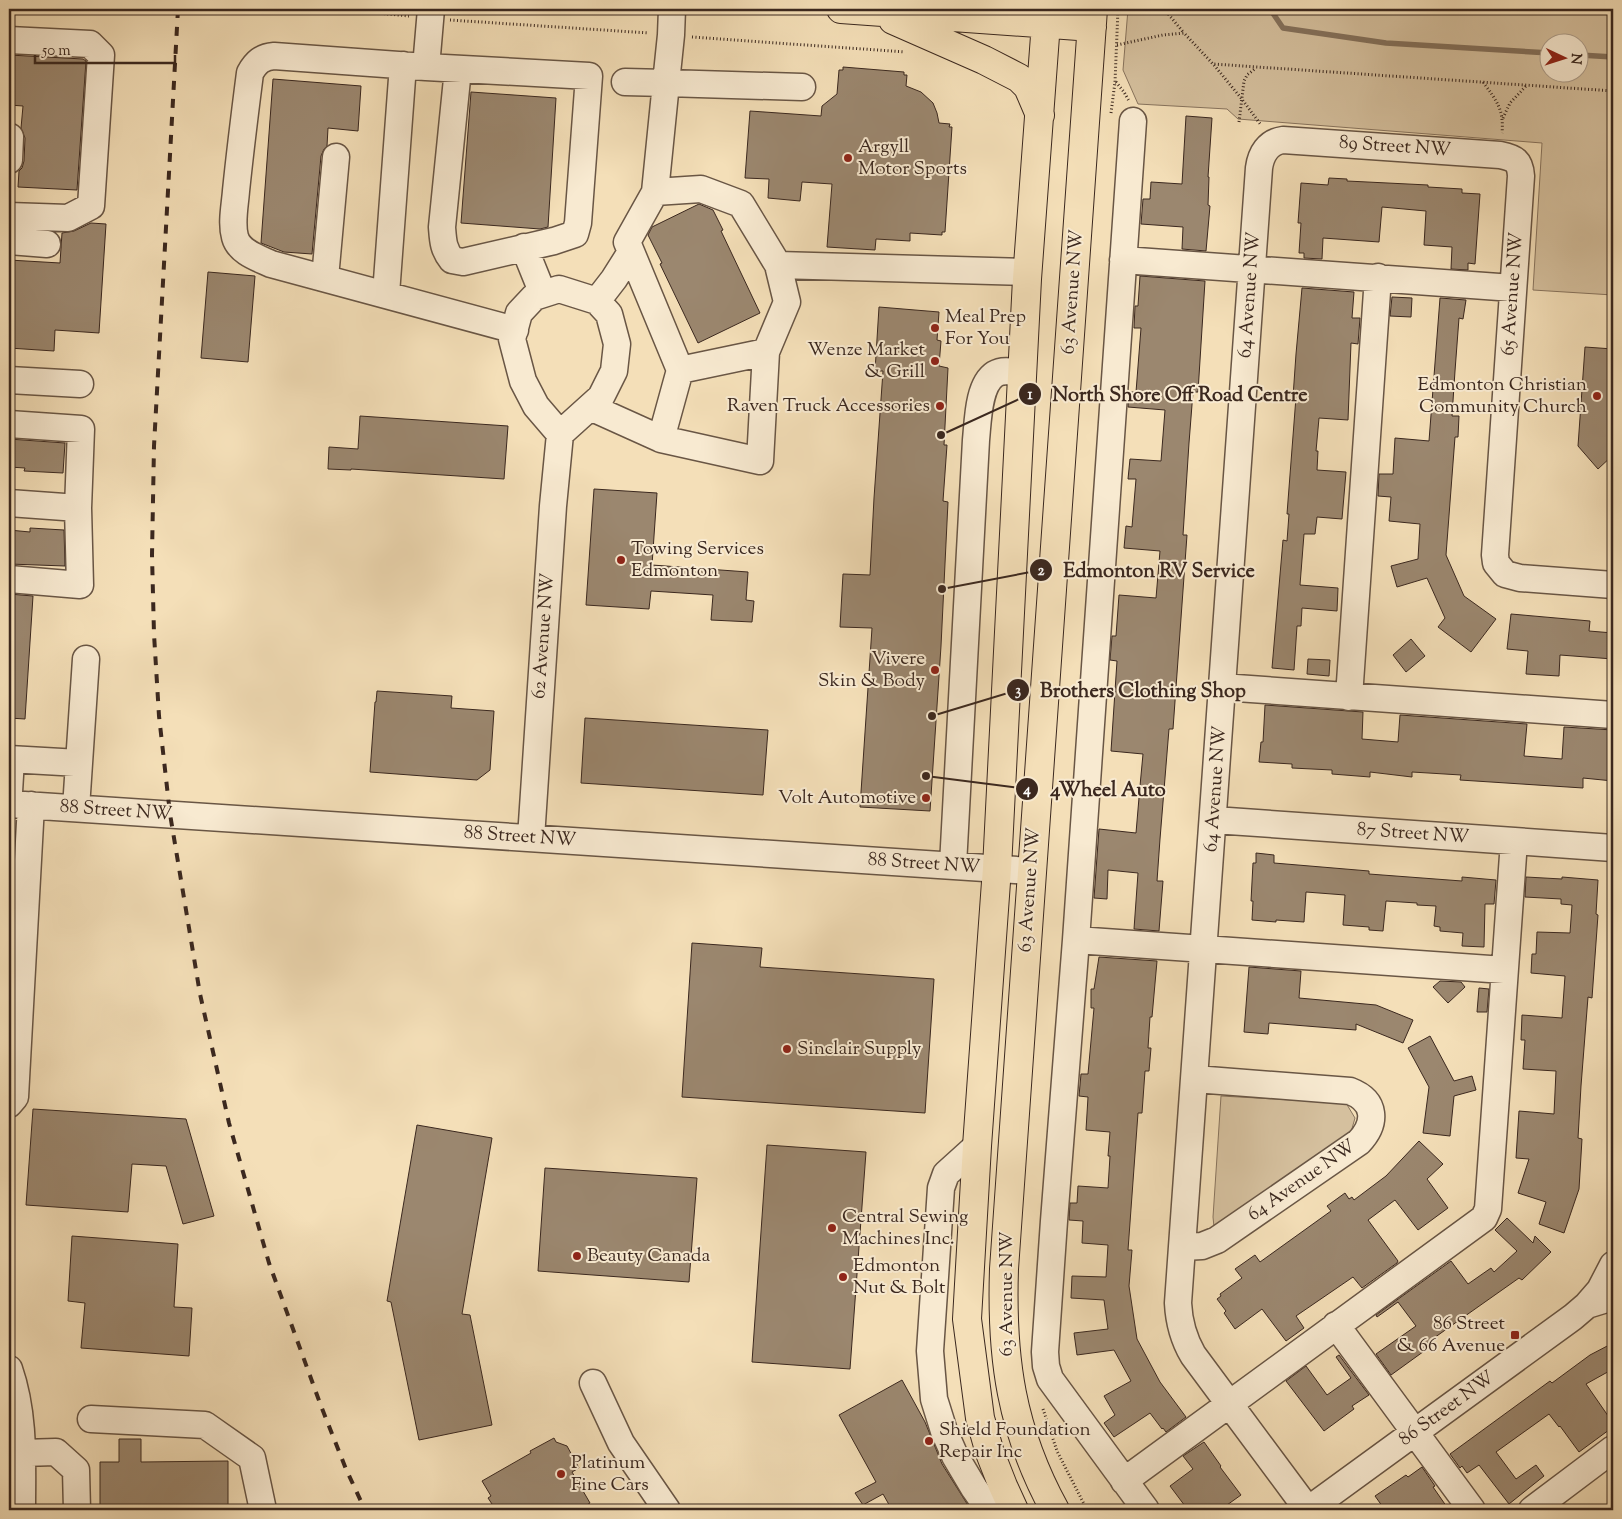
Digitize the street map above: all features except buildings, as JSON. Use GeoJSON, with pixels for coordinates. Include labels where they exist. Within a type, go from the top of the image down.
{"type":"FeatureCollection","features":[{"type":"Feature","properties":{"kind":"main road"},"geometry":{"type":"LineString","coordinates":[[842,9],[1093,18]]}},
{"type":"Feature","properties":{"kind":"main road"},"geometry":{"type":"LineString","coordinates":[[873,11],[984,60],[1019,78],[1028,87],[1040,115]]}},
{"type":"Feature","properties":{"kind":"main road","name":"63 Avenue NW"},"geometry":{"type":"LineString","coordinates":[[1014,1510],[1002,1486],[980,1418],[967,1319],[977,1146],[997,868],[1027,272],[1047,16]]}},
{"type":"Feature","properties":{"kind":"main road","name":"63 Avenue NW"},"geometry":{"type":"LineString","coordinates":[[1054,1510],[1027,1449],[1015,1412],[1008,1376],[1003,1309],[1004,1269],[1093,18]]}},
{"type":"Feature","properties":{"kind":"street"},"geometry":{"type":"LineString","coordinates":[[386,294],[415,66],[431,9]]}},
{"type":"Feature","properties":{"kind":"street"},"geometry":{"type":"LineString","coordinates":[[661,439],[680,370],[627,242],[655,192],[672,9]]}},
{"type":"Feature","properties":{"kind":"street"},"geometry":{"type":"LineString","coordinates":[[9,40],[90,44],[101,55],[91,206],[68,218],[9,216]]}},
{"type":"Feature","properties":{"kind":"street"},"geometry":{"type":"LineString","coordinates":[[458,69],[442,226],[445,252],[452,260],[463,262],[524,247],[554,242],[575,234],[578,224],[589,76],[274,56],[264,57],[256,63],[250,73],[234,211],[235,238],[240,246],[253,256],[271,264],[515,330]]}},
{"type":"Feature","properties":{"kind":"street"},"geometry":{"type":"LineString","coordinates":[[625,82],[802,87]]}},
{"type":"Feature","properties":{"kind":"street"},"geometry":{"type":"LineString","coordinates":[[1133,121],[1076,940],[1045,1352],[1046,1366],[1050,1379],[1146,1510]]}},
{"type":"Feature","properties":{"kind":"street","name":"89 Street NW"},"geometry":{"type":"LineString","coordinates":[[1266,134],[1283,140],[1500,155],[1510,157],[1517,162]]}},
{"type":"Feature","properties":{"kind":"street","name":"64 Avenue NW"},"geometry":{"type":"LineString","coordinates":[[1266,134],[1266,148],[1260,161],[1178,1303],[1184,1338],[1193,1355],[1308,1510]]}},
{"type":"Feature","properties":{"kind":"street"},"geometry":{"type":"LineString","coordinates":[[325,278],[336,157]]}},
{"type":"Feature","properties":{"kind":"street","name":"65 Avenue NW"},"geometry":{"type":"LineString","coordinates":[[1517,162],[1521,176],[1495,555],[1496,563],[1505,574],[1528,580],[1613,585]]}},
{"type":"Feature","properties":{"kind":"street"},"geometry":{"type":"LineString","coordinates":[[590,407],[661,439],[760,461],[766,352],[787,302],[778,265],[741,204],[701,188],[655,192]]}},
{"type":"Feature","properties":{"kind":"street"},"geometry":{"type":"LineString","coordinates":[[9,241],[46,244]]}},
{"type":"Feature","properties":{"kind":"street"},"geometry":{"type":"LineString","coordinates":[[524,247],[543,294]]}},
{"type":"Feature","properties":{"kind":"street"},"geometry":{"type":"LineString","coordinates":[[597,302],[614,280],[631,252]]}},
{"type":"Feature","properties":{"kind":"street"},"geometry":{"type":"LineString","coordinates":[[1123,260],[1513,288]]}},
{"type":"Feature","properties":{"kind":"street"},"geometry":{"type":"LineString","coordinates":[[778,265],[1027,272]]}},
{"type":"Feature","properties":{"kind":"street"},"geometry":{"type":"LineString","coordinates":[[1349,697],[1378,277]]}},
{"type":"Feature","properties":{"kind":"street"},"geometry":{"type":"LineString","coordinates":[[559,289],[597,302],[609,314],[617,344],[614,371],[601,397],[560,434],[536,406],[523,381],[512,339],[519,313],[534,297],[543,294],[559,289]]}},
{"type":"Feature","properties":{"kind":"street"},"geometry":{"type":"LineString","coordinates":[[680,370],[766,352]]}},
{"type":"Feature","properties":{"kind":"street"},"geometry":{"type":"LineString","coordinates":[[953,866],[980,404],[986,384],[996,374],[1004,371],[1022,373]]}},
{"type":"Feature","properties":{"kind":"street"},"geometry":{"type":"LineString","coordinates":[[9,380],[80,384]]}},
{"type":"Feature","properties":{"kind":"street"},"geometry":{"type":"LineString","coordinates":[[9,424],[81,429],[78,508],[80,585],[9,579]]}},
{"type":"Feature","properties":{"kind":"street","name":"62 Avenue NW"},"geometry":{"type":"LineString","coordinates":[[530,838],[552,516],[560,434]]}},
{"type":"Feature","properties":{"kind":"street"},"geometry":{"type":"LineString","coordinates":[[9,503],[78,508]]}},
{"type":"Feature","properties":{"kind":"street"},"geometry":{"type":"LineString","coordinates":[[76,808],[86,659]]}},
{"type":"Feature","properties":{"kind":"street"},"geometry":{"type":"LineString","coordinates":[[1222,687],[1613,715]]}},
{"type":"Feature","properties":{"kind":"street"},"geometry":{"type":"LineString","coordinates":[[9,792],[10,759],[79,763]]}},
{"type":"Feature","properties":{"kind":"street"},"geometry":{"type":"LineString","coordinates":[[9,1104],[16,1097],[20,804]]}},
{"type":"Feature","properties":{"kind":"street","name":"88 Street NW"},"geometry":{"type":"LineString","coordinates":[[20,804],[1031,871]]}},
{"type":"Feature","properties":{"kind":"street","name":"87 Street NW"},"geometry":{"type":"LineString","coordinates":[[1214,820],[1613,848]]}},
{"type":"Feature","properties":{"kind":"street"},"geometry":{"type":"LineString","coordinates":[[1124,1481],[1484,1218],[1488,1209],[1514,841]]}},
{"type":"Feature","properties":{"kind":"street"},"geometry":{"type":"LineString","coordinates":[[1076,940],[1504,970]]}},
{"type":"Feature","properties":{"kind":"street","name":"64 Avenue NW"},"geometry":{"type":"LineString","coordinates":[[1183,1246],[1202,1246],[1217,1240],[1358,1142],[1366,1134],[1371,1118],[1365,1101],[1358,1094],[1350,1091],[1195,1079]]}},
{"type":"Feature","properties":{"kind":"street"},"geometry":{"type":"LineString","coordinates":[[977,1146],[946,1174],[941,1188],[930,1366],[934,1399],[944,1431],[955,1456],[974,1488],[988,1508],[992,1510]]}},
{"type":"Feature","properties":{"kind":"street"},"geometry":{"type":"LineString","coordinates":[[1587,1304],[1600,1290],[1613,1265]]}},
{"type":"Feature","properties":{"kind":"street","name":"86 Street NW"},"geometry":{"type":"LineString","coordinates":[[1308,1510],[1566,1322],[1587,1304],[1613,1297]]}},
{"type":"Feature","properties":{"kind":"street"},"geometry":{"type":"LineString","coordinates":[[1336,1325],[1472,1510]]}},
{"type":"Feature","properties":{"kind":"street"},"geometry":{"type":"LineString","coordinates":[[9,1370],[21,1418],[22,1510]]}},
{"type":"Feature","properties":{"kind":"street"},"geometry":{"type":"LineString","coordinates":[[593,1383],[621,1443],[667,1510]]}},
{"type":"Feature","properties":{"kind":"street"},"geometry":{"type":"LineString","coordinates":[[91,1419],[205,1425],[252,1458],[263,1510]]}},
{"type":"Feature","properties":{"kind":"street"},"geometry":{"type":"LineString","coordinates":[[1532,1510],[1613,1449]]}},
{"type":"Feature","properties":{"kind":"street"},"geometry":{"type":"LineString","coordinates":[[22,1453],[56,1452],[76,1470],[77,1510]]}},
{"type":"Feature","properties":{"kind":"path"},"geometry":{"type":"LineString","coordinates":[[1118,9],[1117,45],[1163,35],[1184,33]]}},
{"type":"Feature","properties":{"kind":"path"},"geometry":{"type":"LineString","coordinates":[[1164,9],[1241,98],[1266,134]]}},
{"type":"Feature","properties":{"kind":"path"},"geometry":{"type":"LineString","coordinates":[[1213,64],[1613,90]]}},
{"type":"Feature","properties":{"kind":"path"},"geometry":{"type":"LineString","coordinates":[[1239,122],[1244,81],[1247,75],[1257,67]]}},
{"type":"Feature","properties":{"kind":"path"},"geometry":{"type":"LineString","coordinates":[[1483,82],[1497,103],[1503,118]]}},
{"type":"Feature","properties":{"kind":"path"},"geometry":{"type":"LineString","coordinates":[[1501,142],[1503,118],[1510,103],[1527,85]]}},
{"type":"Feature","properties":{"kind":"shaded area"},"geometry":{"type":"Polygon","coordinates":[[[1128,9],[1613,9],[1613,295],[1533,290],[1542,143],[1238,119],[1227,109],[1138,104],[1123,70],[1128,9]]]}},
{"type":"Feature","properties":{"kind":"shaded area"},"geometry":{"type":"Polygon","coordinates":[[[1221,1096],[1346,1103],[1355,1118],[1351,1132],[1214,1227],[1213,1217],[1221,1096]]]}},
{"type":"Feature","properties":{"kind":"waterway"},"geometry":{"type":"LineString","coordinates":[[1270,9],[1283,28],[1386,43],[1540,52]]}},
{"type":"Feature","properties":{"kind":"waterway"},"geometry":{"type":"LineString","coordinates":[[1590,56],[1613,57]]}},
{"type":"Feature","properties":{"kind":"railway"},"geometry":{"type":"LineString","coordinates":[[178,9],[154,446],[152,555],[159,716],[170,814],[200,994],[229,1123],[269,1263],[321,1406],[346,1469],[365,1510]]}},
{"type":"Feature","properties":{"kind":"place","name":"Argyll Motor Sports"},"geometry":{"type":"Point","coordinates":[848,158]}},
{"type":"Feature","properties":{"kind":"place","name":"Meal Prep For You"},"geometry":{"type":"Point","coordinates":[935,328]}},
{"type":"Feature","properties":{"kind":"place","name":"Wenze Market & Grill"},"geometry":{"type":"Point","coordinates":[935,361]}},
{"type":"Feature","properties":{"kind":"place","name":"Edmonton Christian Community Church"},"geometry":{"type":"Point","coordinates":[1597,396]}},
{"type":"Feature","properties":{"kind":"place","name":"Raven Truck Accessories"},"geometry":{"type":"Point","coordinates":[940,406]}},
{"type":"Feature","properties":{"kind":"place","name":"North Shore Off Road Centre"},"geometry":{"type":"Point","coordinates":[941,435]}},
{"type":"Feature","properties":{"kind":"place","name":"Towing Services Edmonton"},"geometry":{"type":"Point","coordinates":[621,560]}},
{"type":"Feature","properties":{"kind":"place","name":"Edmonton RV Service"},"geometry":{"type":"Point","coordinates":[942,589]}},
{"type":"Feature","properties":{"kind":"place","name":"Vivere Skin & Body"},"geometry":{"type":"Point","coordinates":[935,670]}},
{"type":"Feature","properties":{"kind":"place","name":"Brothers Clothing Shop"},"geometry":{"type":"Point","coordinates":[932,716]}},
{"type":"Feature","properties":{"kind":"place","name":"4Wheel Auto"},"geometry":{"type":"Point","coordinates":[926,776]}},
{"type":"Feature","properties":{"kind":"place","name":"Volt Automotive"},"geometry":{"type":"Point","coordinates":[926,798]}},
{"type":"Feature","properties":{"kind":"place","name":"Sinclair Supply"},"geometry":{"type":"Point","coordinates":[787,1049]}},
{"type":"Feature","properties":{"kind":"place","name":"Central Sewing Machines Inc."},"geometry":{"type":"Point","coordinates":[832,1228]}},
{"type":"Feature","properties":{"kind":"place","name":"Beauty Canada"},"geometry":{"type":"Point","coordinates":[577,1256]}},
{"type":"Feature","properties":{"kind":"place","name":"Edmonton Nut & Bolt"},"geometry":{"type":"Point","coordinates":[843,1277]}},
{"type":"Feature","properties":{"kind":"place","name":"86 Street & 66 Avenue"},"geometry":{"type":"Point","coordinates":[1515,1335]}},
{"type":"Feature","properties":{"kind":"place","name":"Shield Foundation Repair Inc"},"geometry":{"type":"Point","coordinates":[929,1441]}},
{"type":"Feature","properties":{"kind":"place","name":"Platinum Fine Cars"},"geometry":{"type":"Point","coordinates":[561,1474]}}]}
